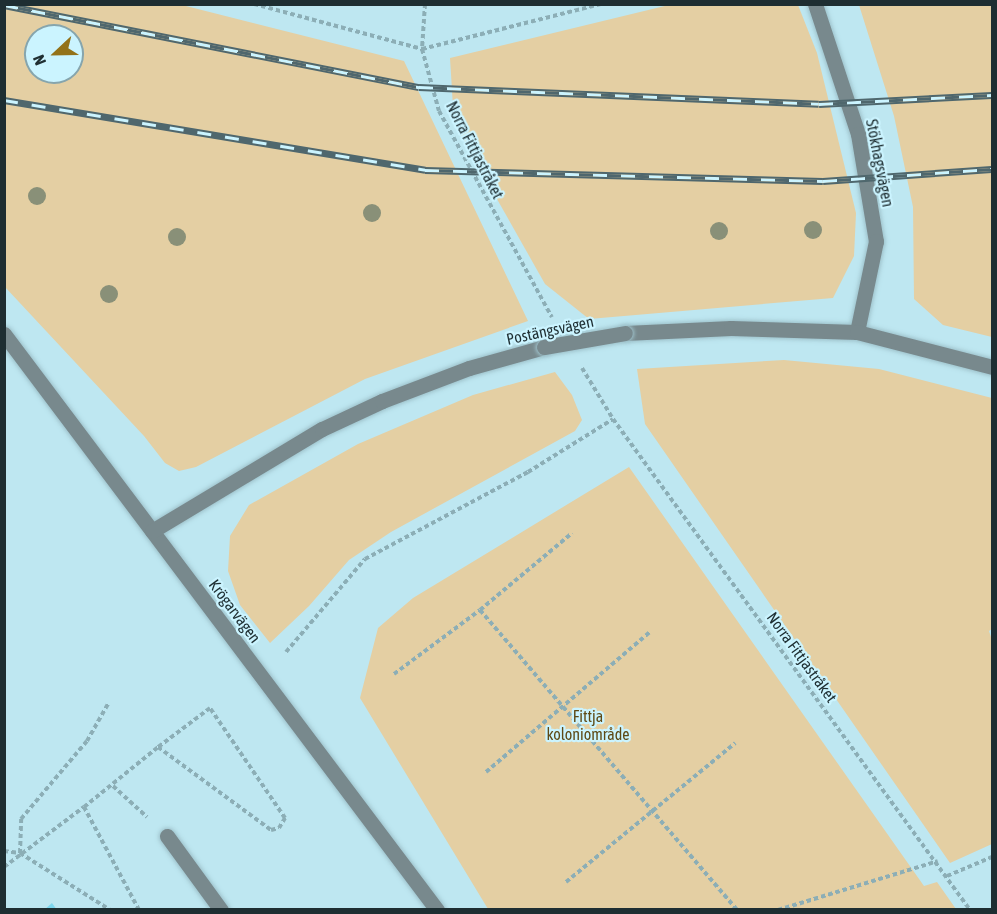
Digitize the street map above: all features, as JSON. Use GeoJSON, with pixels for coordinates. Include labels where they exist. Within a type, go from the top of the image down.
{"type":"FeatureCollection","features":[{"type":"Feature","properties":{"kind":"street","name":"Stökhagsvägen"},"geometry":{"type":"LineString","coordinates":[[815,4],[858,134],[876,242],[857,332]]}},
{"type":"Feature","properties":{"kind":"street","name":"Postängsvägen"},"geometry":{"type":"LineString","coordinates":[[152,531],[322,429],[362,410],[469,368],[544,347],[625,333],[732,328],[857,332],[993,367]]}},
{"type":"Feature","properties":{"kind":"street","name":"Krögarvägen"},"geometry":{"type":"LineString","coordinates":[[4,334],[437,909]]}},
{"type":"Feature","properties":{"kind":"street"},"geometry":{"type":"LineString","coordinates":[[167,836],[221,909]]}},
{"type":"Feature","properties":{"kind":"path"},"geometry":{"type":"LineString","coordinates":[[254,4],[422,49],[601,4]]}},
{"type":"Feature","properties":{"kind":"path","name":"Norra Fittjastråket"},"geometry":{"type":"LineString","coordinates":[[425,4],[422,49],[439,111],[540,297]]}},
{"type":"Feature","properties":{"kind":"path","name":"Norra Fittjastråket"},"geometry":{"type":"LineString","coordinates":[[286,652],[364,560],[528,472],[613,419],[938,861],[970,909]]}},
{"type":"Feature","properties":{"kind":"path"},"geometry":{"type":"LineString","coordinates":[[394,674],[480,610],[572,533]]}},
{"type":"Feature","properties":{"kind":"path"},"geometry":{"type":"LineString","coordinates":[[480,610],[737,909]]}},
{"type":"Feature","properties":{"kind":"path"},"geometry":{"type":"LineString","coordinates":[[486,772],[651,631]]}},
{"type":"Feature","properties":{"kind":"path"},"geometry":{"type":"LineString","coordinates":[[20,853],[21,819],[87,741],[108,704]]}},
{"type":"Feature","properties":{"kind":"path"},"geometry":{"type":"LineString","coordinates":[[4,867],[113,786],[158,747],[210,708],[285,818],[279,828],[271,830],[158,747]]}},
{"type":"Feature","properties":{"kind":"path"},"geometry":{"type":"LineString","coordinates":[[566,882],[735,743]]}},
{"type":"Feature","properties":{"kind":"path"},"geometry":{"type":"LineString","coordinates":[[113,786],[167,836]]}},
{"type":"Feature","properties":{"kind":"path"},"geometry":{"type":"LineString","coordinates":[[84,807],[138,909]]}},
{"type":"Feature","properties":{"kind":"path"},"geometry":{"type":"LineString","coordinates":[[4,851],[20,853],[110,909]]}},
{"type":"Feature","properties":{"kind":"path"},"geometry":{"type":"LineString","coordinates":[[947,876],[993,857]]}},
{"type":"Feature","properties":{"kind":"path"},"geometry":{"type":"LineString","coordinates":[[778,909],[938,861]]}},
{"type":"Feature","properties":{"kind":"green space"},"geometry":{"type":"Polygon","coordinates":[[[673,4],[798,5],[817,53],[856,213],[854,256],[833,298],[589,319],[545,284],[454,123],[450,58],[673,4]]]}},
{"type":"Feature","properties":{"kind":"green space"},"geometry":{"type":"Polygon","coordinates":[[[4,5],[182,5],[404,61],[528,321],[365,379],[196,467],[179,471],[165,463],[144,436],[5,287],[4,5]]]}},
{"type":"Feature","properties":{"kind":"green space"},"geometry":{"type":"Polygon","coordinates":[[[859,5],[992,5],[992,337],[943,325],[914,299],[913,207],[894,116],[859,5]]]}},
{"type":"Feature","properties":{"kind":"green space"},"geometry":{"type":"Polygon","coordinates":[[[784,360],[879,369],[992,398],[992,629],[989,631],[992,640],[992,844],[950,863],[645,424],[637,369],[784,360]]]}},
{"type":"Feature","properties":{"kind":"green space"},"geometry":{"type":"Polygon","coordinates":[[[555,372],[572,395],[582,420],[575,431],[391,532],[349,560],[309,606],[270,643],[240,605],[228,571],[230,536],[249,505],[358,444],[473,395],[555,372]]]}},
{"type":"Feature","properties":{"kind":"green space","name":"Fittja koloniområde"},"geometry":{"type":"Polygon","coordinates":[[[629,467],[924,886],[937,882],[956,909],[488,909],[360,698],[378,628],[413,598],[629,467]]]}},
{"type":"Feature","properties":{"kind":"building"},"geometry":{"type":"Polygon","coordinates":[[[52,903],[57,910],[44,910],[52,903]]]}},
{"type":"Feature","properties":{"kind":"railway"},"geometry":{"type":"LineString","coordinates":[[4,5],[419,87],[819,104],[992,95]]}},
{"type":"Feature","properties":{"kind":"railway"},"geometry":{"type":"LineString","coordinates":[[4,100],[425,170],[823,181],[992,169]]}}]}
